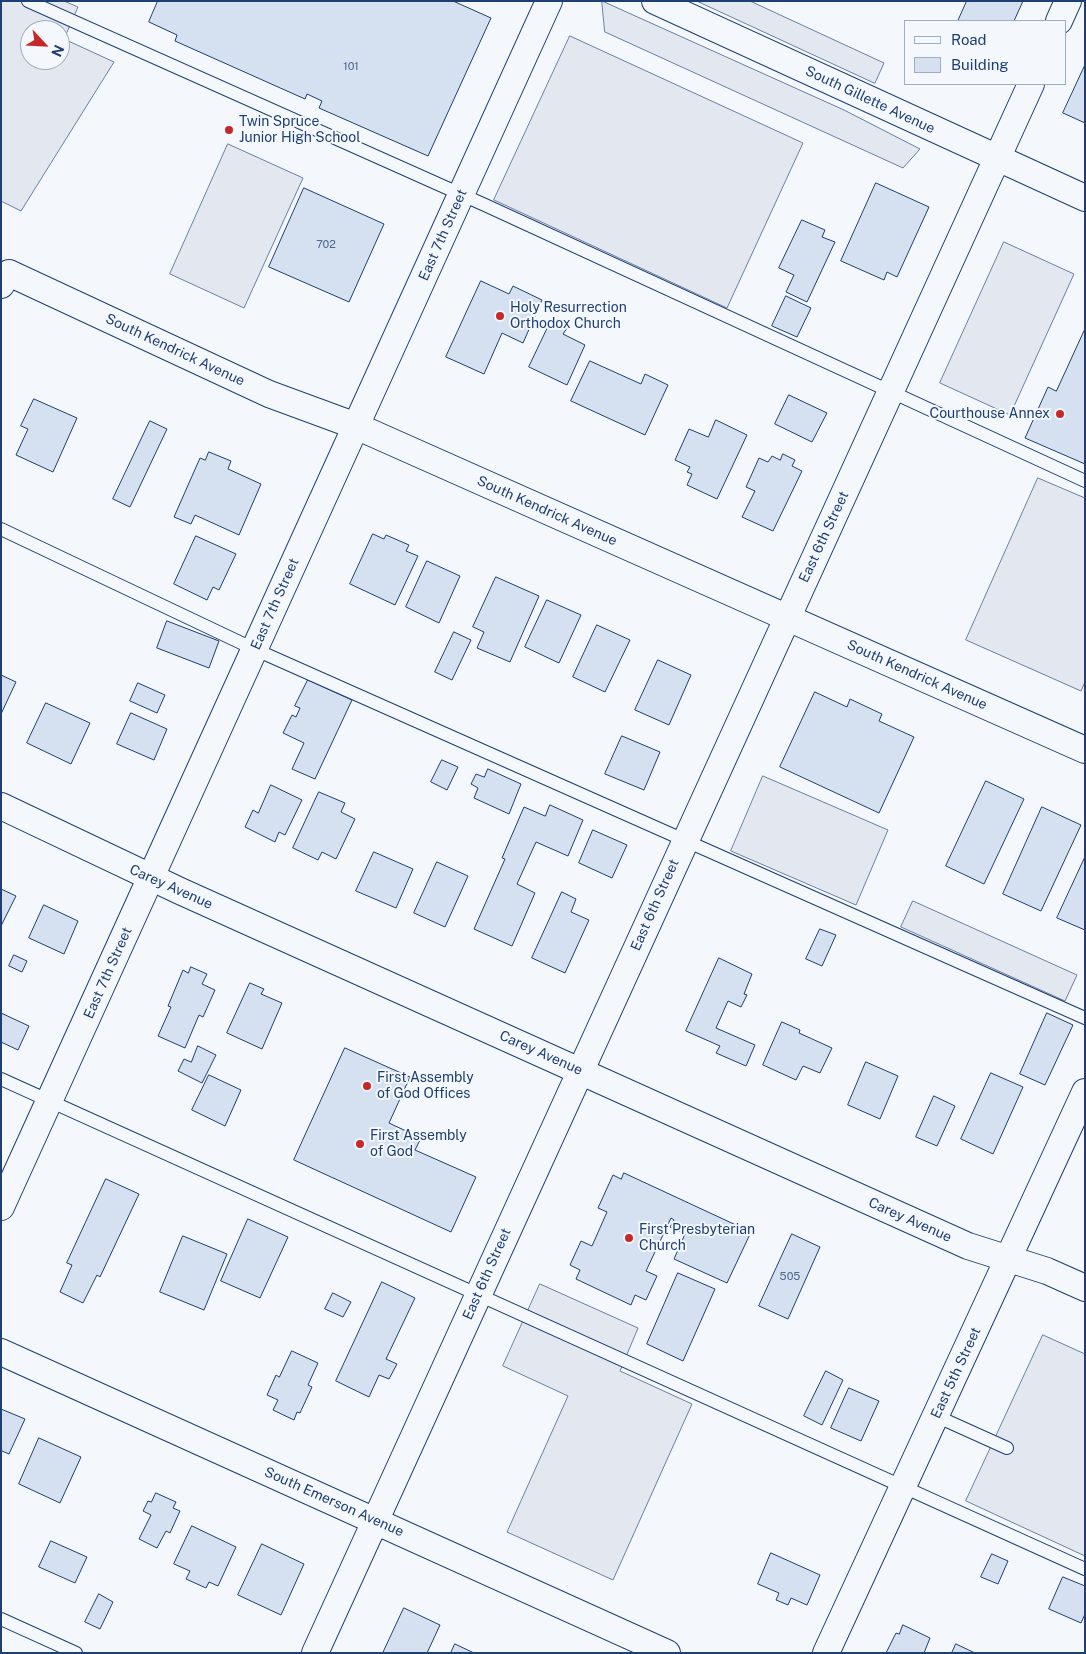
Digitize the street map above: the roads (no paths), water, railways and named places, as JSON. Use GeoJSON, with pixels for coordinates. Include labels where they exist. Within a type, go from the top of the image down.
{"type":"FeatureCollection","features":[{"type":"Feature","properties":{"kind":"street","name":"East 7th Street"},"geometry":{"type":"LineString","coordinates":[[1,1207],[549,1]]}},
{"type":"Feature","properties":{"kind":"street","name":"South Gillette Avenue"},"geometry":{"type":"LineString","coordinates":[[655,1],[996,159],[1085,198]]}},
{"type":"Feature","properties":{"kind":"street"},"geometry":{"type":"LineString","coordinates":[[1059,20],[1068,1]]}},
{"type":"Feature","properties":{"kind":"street","name":"East 6th Street"},"geometry":{"type":"LineString","coordinates":[[315,1653],[1031,85]]}},
{"type":"Feature","properties":{"kind":"street","name":"South Kendrick Avenue"},"geometry":{"type":"LineString","coordinates":[[4,275],[269,394],[356,426],[1085,750]]}},
{"type":"Feature","properties":{"kind":"street","name":"Carey Avenue"},"geometry":{"type":"LineString","coordinates":[[1,806],[151,877],[968,1246],[1047,1271],[1085,1288]]}},
{"type":"Feature","properties":{"kind":"street","name":"East 5th Street"},"geometry":{"type":"LineString","coordinates":[[826,1653],[1085,1092]]}},
{"type":"Feature","properties":{"kind":"street","name":"South Emerson Avenue"},"geometry":{"type":"LineString","coordinates":[[1,1352],[667,1653]]}},
{"type":"Feature","properties":{"kind":"lane"},"geometry":{"type":"LineString","coordinates":[[28,1],[461,194],[1085,480]]}},
{"type":"Feature","properties":{"kind":"lane"},"geometry":{"type":"LineString","coordinates":[[1,530],[254,649],[1085,1018]]}},
{"type":"Feature","properties":{"kind":"lane"},"geometry":{"type":"LineString","coordinates":[[1,1079],[1085,1569]]}},
{"type":"Feature","properties":{"kind":"lane"},"geometry":{"type":"LineString","coordinates":[[936,1416],[1007,1448]]}},
{"type":"Feature","properties":{"kind":"lane"},"geometry":{"type":"LineString","coordinates":[[1,1619],[76,1653]]}},
{"type":"Feature","properties":{"kind":"place","name":"Twin Spruce Junior High School"},"geometry":{"type":"Point","coordinates":[229,130]}},
{"type":"Feature","properties":{"kind":"place","name":"Holy Resurrection Orthodox Church"},"geometry":{"type":"Point","coordinates":[500,316]}},
{"type":"Feature","properties":{"kind":"place","name":"Courthouse Annex"},"geometry":{"type":"Point","coordinates":[1060,414]}},
{"type":"Feature","properties":{"kind":"place","name":"First Assembly of God Offices"},"geometry":{"type":"Point","coordinates":[367,1086]}},
{"type":"Feature","properties":{"kind":"place","name":"First Assembly of God"},"geometry":{"type":"Point","coordinates":[360,1144]}},
{"type":"Feature","properties":{"kind":"place","name":"First Presbyterian Church"},"geometry":{"type":"Point","coordinates":[629,1238]}}]}
